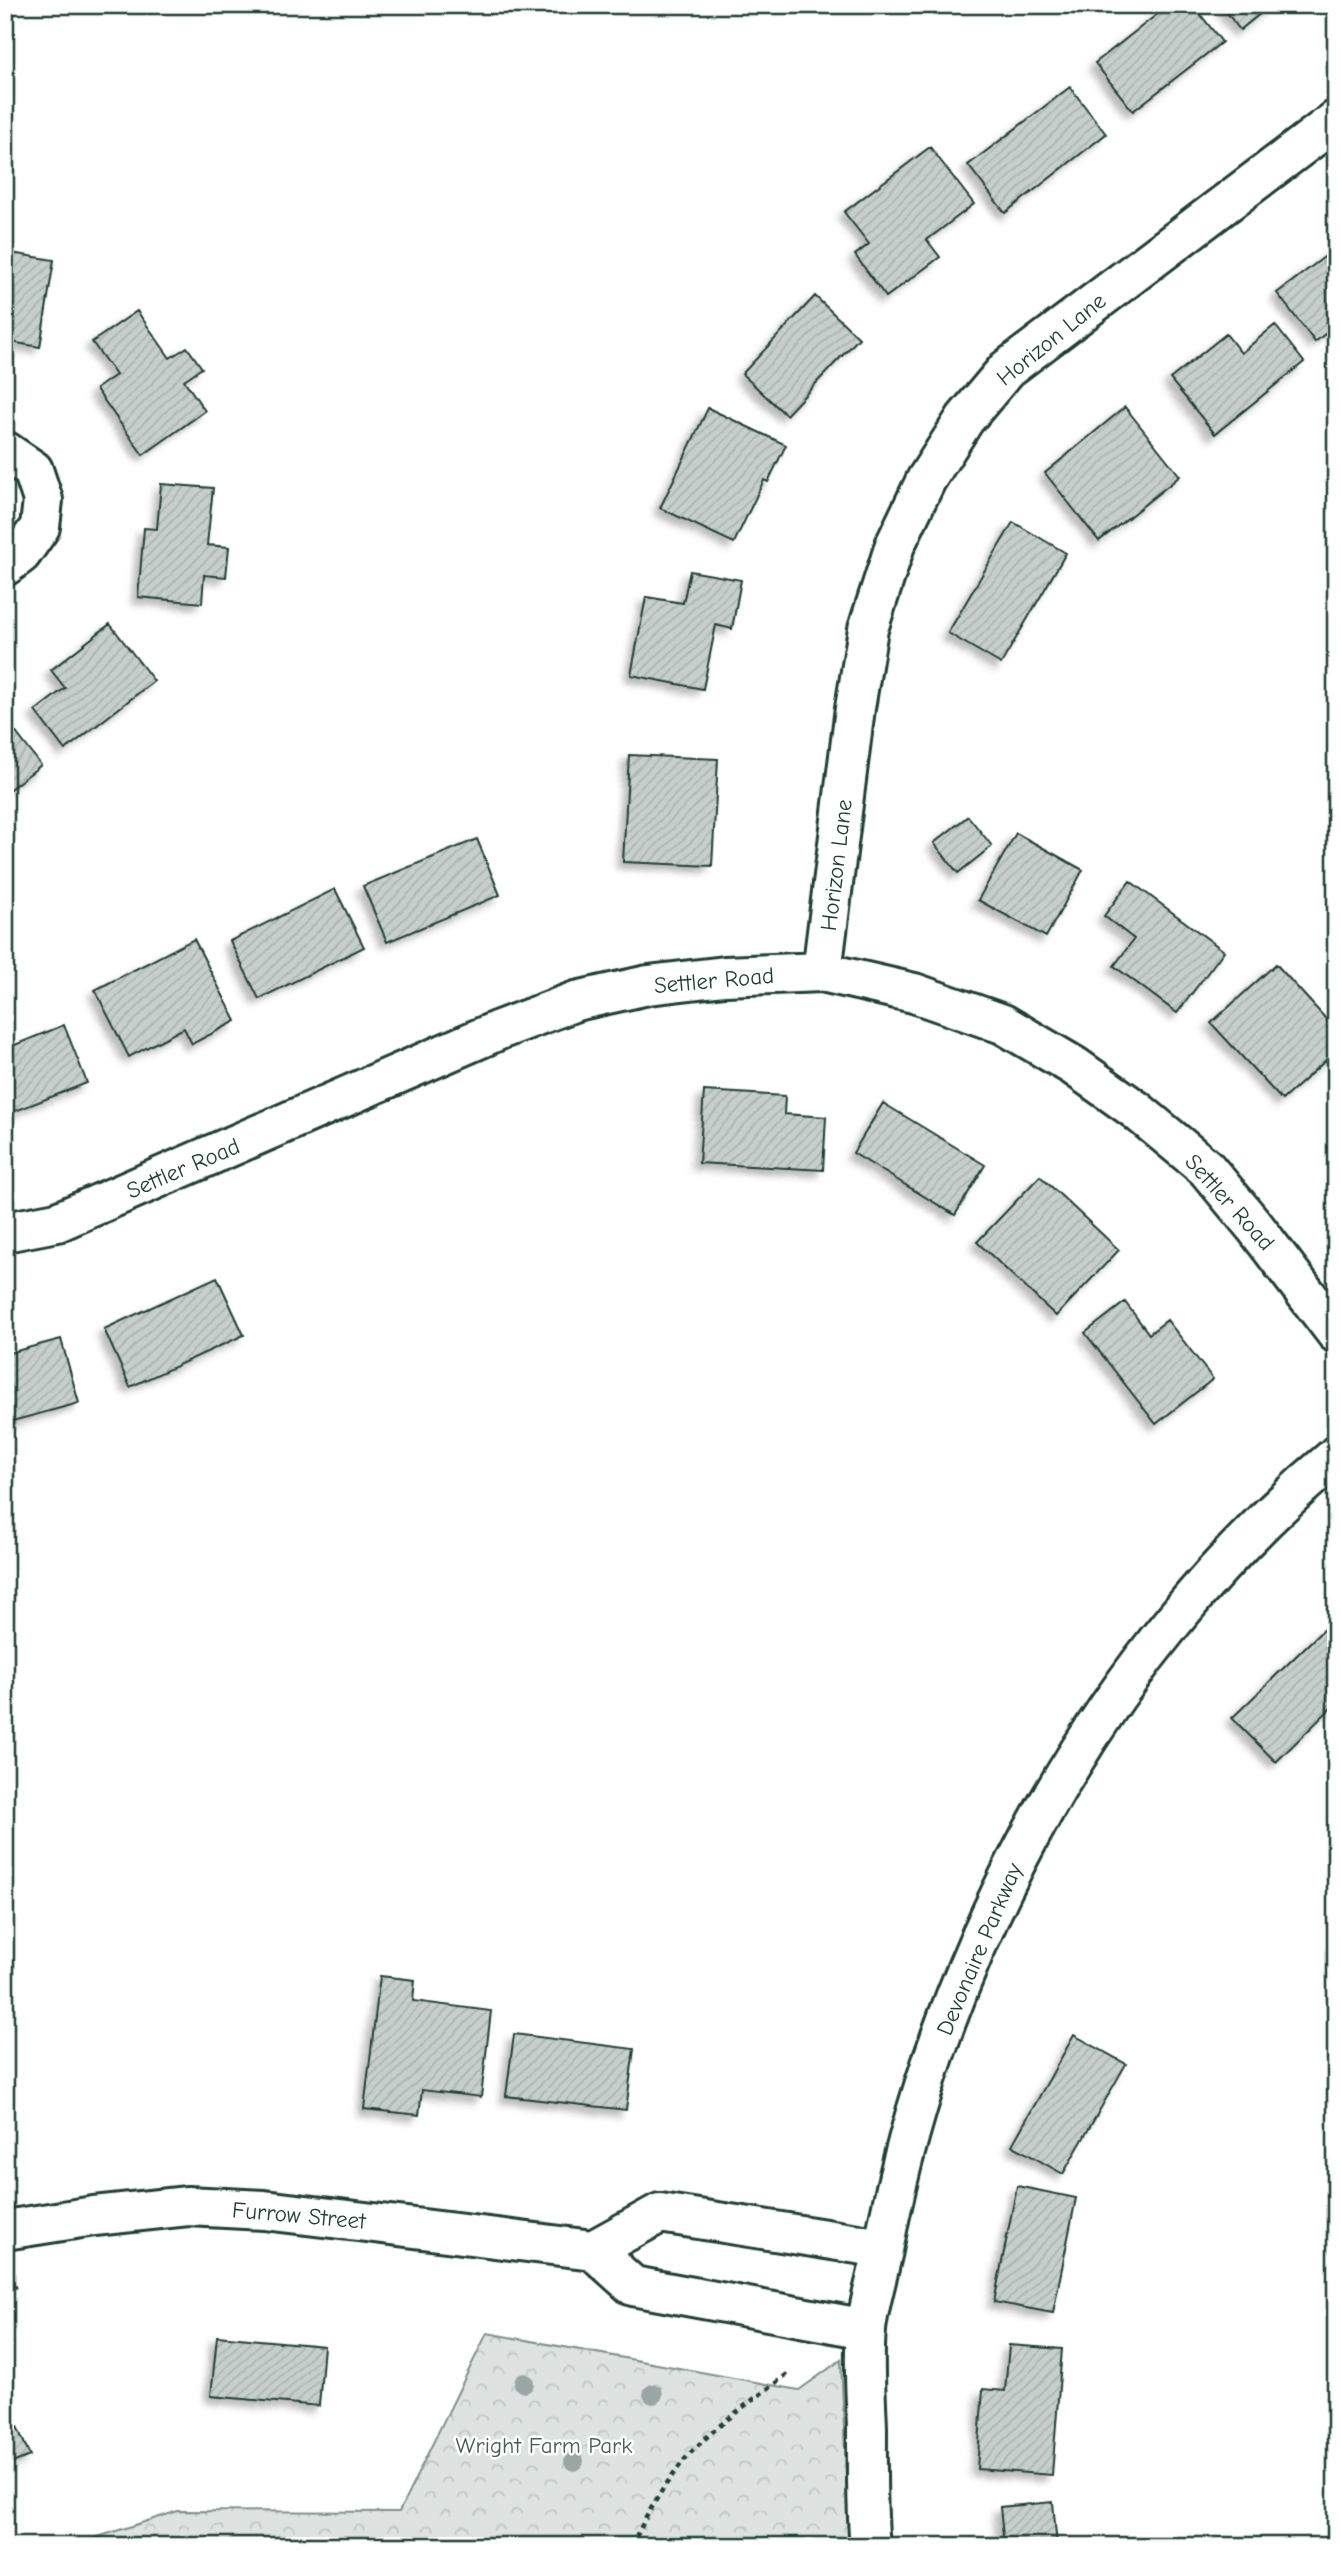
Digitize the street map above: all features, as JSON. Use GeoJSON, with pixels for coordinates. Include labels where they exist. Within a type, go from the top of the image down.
{"type":"FeatureCollection","features":[{"type":"Feature","properties":{"kind":"street","name":"Horizon Lane"},"geometry":{"type":"LineString","coordinates":[[822,972],[855,708],[868,629],[895,545],[926,480],[965,419],[1007,369],[1336,120]]}},
{"type":"Feature","properties":{"kind":"street"},"geometry":{"type":"LineString","coordinates":[[5,451],[33,470],[43,500],[40,527],[21,554],[5,566]]}},
{"type":"Feature","properties":{"kind":"street","name":"Settler Road"},"geometry":{"type":"LineString","coordinates":[[5,1232],[57,1222],[499,1030],[576,1001],[648,985],[725,975],[822,972],[914,993],[1003,1024],[1084,1073],[1136,1110],[1206,1168],[1336,1333]]}},
{"type":"Feature","properties":{"kind":"street","name":"Devonaire Parkway"},"geometry":{"type":"LineString","coordinates":[[870,2546],[866,2329],[890,2209],[922,2088],[960,1980],[1017,1857],[1075,1758],[1146,1655],[1226,1559],[1300,1486],[1336,1456]]}},
{"type":"Feature","properties":{"kind":"street","name":"Furrow Street"},"geometry":{"type":"LineString","coordinates":[[5,2230],[94,2216],[188,2206],[264,2210],[593,2250]]}},
{"type":"Feature","properties":{"kind":"street"},"geometry":{"type":"LineString","coordinates":[[866,2329],[633,2287],[593,2250],[660,2213],[883,2248]]}},
{"type":"Feature","properties":{"kind":"path"},"geometry":{"type":"LineString","coordinates":[[5,2290],[17,2286]]}},
{"type":"Feature","properties":{"kind":"path"},"geometry":{"type":"LineString","coordinates":[[632,2546],[662,2490],[687,2457],[729,2419],[790,2372]]}},
{"type":"Feature","properties":{"kind":"green space","name":"Wright Farm Park"},"geometry":{"type":"Polygon","coordinates":[[[487,2333],[799,2390],[841,2360],[849,2546],[70,2546],[178,2511],[399,2512],[487,2333]]]}},
{"type":"Feature","properties":{"kind":"building"},"geometry":{"type":"Polygon","coordinates":[[[1169,5],[1193,5],[1222,42],[1133,111],[1095,63],[1169,5]]]}},
{"type":"Feature","properties":{"kind":"building"},"geometry":{"type":"Polygon","coordinates":[[[1221,5],[1271,5],[1240,30],[1221,5]]]}},
{"type":"Feature","properties":{"kind":"building"},"geometry":{"type":"Polygon","coordinates":[[[1070,87],[1106,134],[1005,213],[968,165],[1070,87]]]}},
{"type":"Feature","properties":{"kind":"building"},"geometry":{"type":"Polygon","coordinates":[[[930,147],[974,204],[927,240],[940,257],[886,297],[855,255],[869,244],[844,212],[930,147]]]}},
{"type":"Feature","properties":{"kind":"building"},"geometry":{"type":"Polygon","coordinates":[[[1336,248],[1336,325],[1315,342],[1277,293],[1336,248]]]}},
{"type":"Feature","properties":{"kind":"building"},"geometry":{"type":"Polygon","coordinates":[[[5,252],[54,260],[40,347],[5,341],[5,252]]]}},
{"type":"Feature","properties":{"kind":"building"},"geometry":{"type":"Polygon","coordinates":[[[815,296],[859,338],[786,415],[742,374],[815,296]]]}},
{"type":"Feature","properties":{"kind":"building"},"geometry":{"type":"Polygon","coordinates":[[[137,311],[170,358],[187,347],[202,368],[184,380],[205,411],[143,455],[96,389],[116,375],[92,342],[137,311]]]}},
{"type":"Feature","properties":{"kind":"building"},"geometry":{"type":"Polygon","coordinates":[[[1275,325],[1304,362],[1215,434],[1170,379],[1226,334],[1241,353],[1275,325]]]}},
{"type":"Feature","properties":{"kind":"building"},"geometry":{"type":"Polygon","coordinates":[[[1125,407],[1180,476],[1099,541],[1045,473],[1125,407]]]}},
{"type":"Feature","properties":{"kind":"building"},"geometry":{"type":"Polygon","coordinates":[[[708,408],[786,445],[768,482],[764,480],[734,543],[660,508],[708,408]]]}},
{"type":"Feature","properties":{"kind":"building"},"geometry":{"type":"Polygon","coordinates":[[[161,484],[213,488],[207,545],[229,547],[226,577],[204,575],[202,603],[138,597],[144,528],[157,529],[161,484]]]}},
{"type":"Feature","properties":{"kind":"building"},"geometry":{"type":"Polygon","coordinates":[[[1013,522],[1066,553],[1001,664],[948,633],[1013,522]]]}},
{"type":"Feature","properties":{"kind":"building"},"geometry":{"type":"Polygon","coordinates":[[[690,571],[741,580],[732,629],[716,625],[703,689],[631,675],[646,597],[683,603],[690,571]]]}},
{"type":"Feature","properties":{"kind":"building"},"geometry":{"type":"Polygon","coordinates":[[[110,624],[154,681],[65,750],[35,711],[65,688],[51,670],[110,624]]]}},
{"type":"Feature","properties":{"kind":"building"},"geometry":{"type":"Polygon","coordinates":[[[11,726],[41,765],[5,793],[5,730],[11,726]]]}},
{"type":"Feature","properties":{"kind":"building"},"geometry":{"type":"Polygon","coordinates":[[[629,755],[718,759],[712,866],[623,862],[629,755]]]}},
{"type":"Feature","properties":{"kind":"building"},"geometry":{"type":"Polygon","coordinates":[[[968,816],[992,846],[958,873],[934,843],[968,816]]]}},
{"type":"Feature","properties":{"kind":"building"},"geometry":{"type":"Polygon","coordinates":[[[1016,833],[1083,870],[1046,937],[978,900],[1016,833]]]}},
{"type":"Feature","properties":{"kind":"building"},"geometry":{"type":"Polygon","coordinates":[[[477,839],[500,895],[387,942],[363,886],[477,839]]]}},
{"type":"Feature","properties":{"kind":"building"},"geometry":{"type":"Polygon","coordinates":[[[1130,881],[1224,951],[1177,1013],[1114,966],[1134,939],[1104,916],[1130,881]]]}},
{"type":"Feature","properties":{"kind":"building"},"geometry":{"type":"Polygon","coordinates":[[[335,889],[364,947],[259,999],[230,941],[335,889]]]}},
{"type":"Feature","properties":{"kind":"building"},"geometry":{"type":"Polygon","coordinates":[[[194,939],[236,1021],[192,1044],[184,1028],[129,1057],[95,990],[194,939]]]}},
{"type":"Feature","properties":{"kind":"building"},"geometry":{"type":"Polygon","coordinates":[[[1276,964],[1336,1030],[1336,1051],[1282,1100],[1211,1023],[1276,964]]]}},
{"type":"Feature","properties":{"kind":"building"},"geometry":{"type":"Polygon","coordinates":[[[64,1025],[87,1083],[5,1115],[5,1049],[64,1025]]]}},
{"type":"Feature","properties":{"kind":"building"},"geometry":{"type":"Polygon","coordinates":[[[704,1091],[785,1096],[784,1114],[826,1117],[823,1170],[699,1163],[704,1091]]]}},
{"type":"Feature","properties":{"kind":"building"},"geometry":{"type":"Polygon","coordinates":[[[883,1103],[985,1165],[955,1215],[853,1153],[883,1103]]]}},
{"type":"Feature","properties":{"kind":"building"},"geometry":{"type":"Polygon","coordinates":[[[1040,1176],[1119,1250],[1056,1316],[977,1242],[1040,1176]]]}},
{"type":"Feature","properties":{"kind":"building"},"geometry":{"type":"Polygon","coordinates":[[[217,1277],[244,1335],[130,1387],[104,1329],[217,1277]]]}},
{"type":"Feature","properties":{"kind":"building"},"geometry":{"type":"Polygon","coordinates":[[[1125,1302],[1149,1334],[1167,1320],[1213,1379],[1156,1424],[1085,1333],[1125,1302]]]}},
{"type":"Feature","properties":{"kind":"building"},"geometry":{"type":"Polygon","coordinates":[[[61,1339],[79,1403],[5,1423],[5,1354],[61,1339]]]}},
{"type":"Feature","properties":{"kind":"building"},"geometry":{"type":"Polygon","coordinates":[[[1326,1627],[1336,1637],[1336,1703],[1276,1762],[1232,1718],[1326,1627]]]}},
{"type":"Feature","properties":{"kind":"building"},"geometry":{"type":"Polygon","coordinates":[[[380,1976],[415,1980],[413,2001],[491,2011],[481,2097],[422,2090],[419,2115],[364,2109],[380,1976]]]}},
{"type":"Feature","properties":{"kind":"building"},"geometry":{"type":"Polygon","coordinates":[[[514,2034],[634,2049],[626,2110],[506,2096],[514,2034]]]}},
{"type":"Feature","properties":{"kind":"building"},"geometry":{"type":"Polygon","coordinates":[[[1074,2035],[1126,2064],[1063,2174],[1012,2145],[1074,2035]]]}},
{"type":"Feature","properties":{"kind":"building"},"geometry":{"type":"Polygon","coordinates":[[[1017,2186],[1076,2198],[1053,2313],[994,2302],[1017,2186]]]}},
{"type":"Feature","properties":{"kind":"building"},"geometry":{"type":"Polygon","coordinates":[[[217,2336],[324,2346],[319,2406],[211,2396],[217,2336]]]}},
{"type":"Feature","properties":{"kind":"building"},"geometry":{"type":"Polygon","coordinates":[[[1009,2345],[1062,2349],[1052,2475],[977,2469],[983,2389],[1005,2391],[1009,2345]]]}},
{"type":"Feature","properties":{"kind":"building"},"geometry":{"type":"Polygon","coordinates":[[[5,2399],[30,2456],[5,2466],[5,2399]]]}},
{"type":"Feature","properties":{"kind":"building"},"geometry":{"type":"Polygon","coordinates":[[[1053,2502],[1057,2546],[1004,2546],[1000,2507],[1053,2502]]]}}]}
